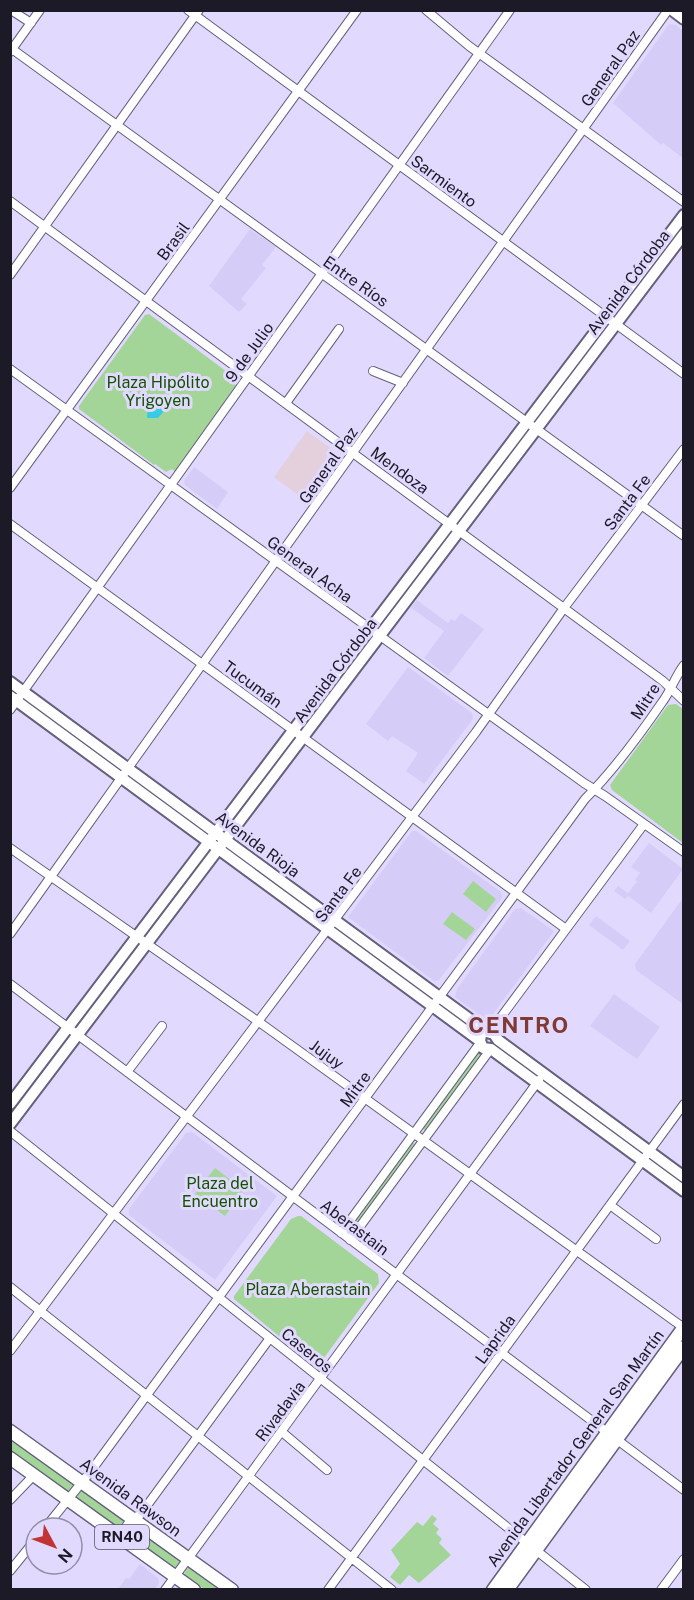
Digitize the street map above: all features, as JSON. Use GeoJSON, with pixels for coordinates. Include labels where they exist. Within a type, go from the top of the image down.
{"type":"FeatureCollection","features":[{"type":"Feature","properties":{"kind":"main road"},"geometry":{"type":"LineString","coordinates":[[672,10],[684,19]]}},
{"type":"Feature","properties":{"kind":"main road","name":"Avenida Córdoba"},"geometry":{"type":"LineString","coordinates":[[10,1124],[147,944],[221,836],[611,320],[684,215]]}},
{"type":"Feature","properties":{"kind":"main road","name":"Avenida Córdoba"},"geometry":{"type":"LineString","coordinates":[[611,320],[684,234]]}},
{"type":"Feature","properties":{"kind":"main road","name":"Avenida Rioja"},"geometry":{"type":"LineString","coordinates":[[10,682],[15,700],[432,1006],[488,1041],[646,1156],[684,1191]]}},
{"type":"Feature","properties":{"kind":"main road"},"geometry":{"type":"LineString","coordinates":[[10,689],[17,693],[15,700]]}},
{"type":"Feature","properties":{"kind":"main road","name":"Avenida Rioja"},"geometry":{"type":"LineString","coordinates":[[15,700],[129,768],[439,997],[488,1041]]}},
{"type":"Feature","properties":{"kind":"main road","name":"Avenida Córdoba"},"geometry":{"type":"LineString","coordinates":[[10,1104],[137,937],[214,846]]}},
{"type":"Feature","properties":{"kind":"main road","name":"Avenida Rioja"},"geometry":{"type":"LineString","coordinates":[[646,1156],[684,1177]]}},
{"type":"Feature","properties":{"kind":"main road","name":"Avenida Libertador General San Martín"},"geometry":{"type":"LineString","coordinates":[[493,1590],[532,1546],[611,1436],[683,1327]]}},
{"type":"Feature","properties":{"kind":"main road","name":"Avenida Libertador General San Martín"},"geometry":{"type":"LineString","coordinates":[[611,1436],[684,1347]]}},
{"type":"Feature","properties":{"kind":"main road","name":"Avenida Rawson"},"geometry":{"type":"LineString","coordinates":[[10,1431],[137,1518],[232,1590]]}},
{"type":"Feature","properties":{"kind":"main road","name":"RN40"},"geometry":{"type":"LineString","coordinates":[[10,1458],[194,1590]]}},
{"type":"Feature","properties":{"kind":"main road","name":"Avenida Libertador General San Martín"},"geometry":{"type":"LineString","coordinates":[[507,1590],[532,1546]]}},
{"type":"Feature","properties":{"kind":"street"},"geometry":{"type":"LineString","coordinates":[[10,10],[31,23]]}},
{"type":"Feature","properties":{"kind":"street"},"geometry":{"type":"LineString","coordinates":[[11,50],[40,10]]}},
{"type":"Feature","properties":{"kind":"street","name":"Sarmiento"},"geometry":{"type":"LineString","coordinates":[[188,10],[197,13],[298,91],[684,374]]}},
{"type":"Feature","properties":{"kind":"street","name":"Brasil"},"geometry":{"type":"LineString","coordinates":[[10,488],[357,10]]}},
{"type":"Feature","properties":{"kind":"street"},"geometry":{"type":"LineString","coordinates":[[426,10],[479,53],[684,202]]}},
{"type":"Feature","properties":{"kind":"street","name":"9 de Julio"},"geometry":{"type":"LineString","coordinates":[[15,700],[510,10]]}},
{"type":"Feature","properties":{"kind":"street","name":"General Paz"},"geometry":{"type":"LineString","coordinates":[[10,934],[668,10]]}},
{"type":"Feature","properties":{"kind":"street"},"geometry":{"type":"LineString","coordinates":[[10,275],[197,13]]}},
{"type":"Feature","properties":{"kind":"street","name":"Entre Ríos"},"geometry":{"type":"LineString","coordinates":[[11,50],[684,536]]}},
{"type":"Feature","properties":{"kind":"street","name":"Mendoza"},"geometry":{"type":"LineString","coordinates":[[10,201],[564,608],[684,701]]}},
{"type":"Feature","properties":{"kind":"street"},"geometry":{"type":"LineString","coordinates":[[286,403],[339,329]]}},
{"type":"Feature","properties":{"kind":"street","name":"General Acha"},"geometry":{"type":"LineString","coordinates":[[10,369],[489,715],[684,852]]}},
{"type":"Feature","properties":{"kind":"street"},"geometry":{"type":"LineString","coordinates":[[373,371],[403,383]]}},
{"type":"Feature","properties":{"kind":"street","name":"Santa Fe"},"geometry":{"type":"LineString","coordinates":[[10,1351],[489,715],[564,608],[684,449]]}},
{"type":"Feature","properties":{"kind":"street","name":"Tucumán"},"geometry":{"type":"LineString","coordinates":[[10,524],[566,929]]}},
{"type":"Feature","properties":{"kind":"street","name":"Mitre"},"geometry":{"type":"LineString","coordinates":[[55,1516],[147,1395],[516,892],[658,708],[684,665]]}},
{"type":"Feature","properties":{"kind":"street"},"geometry":{"type":"LineString","coordinates":[[350,1240],[423,1140],[566,929],[644,824]]}},
{"type":"Feature","properties":{"kind":"street","name":"Jujuy"},"geometry":{"type":"LineString","coordinates":[[10,848],[259,1022],[683,1327]]}},
{"type":"Feature","properties":{"kind":"street","name":"Aberastain"},"geometry":{"type":"LineString","coordinates":[[10,984],[684,1490]]}},
{"type":"Feature","properties":{"kind":"street"},"geometry":{"type":"LineString","coordinates":[[127,1072],[162,1026]]}},
{"type":"Feature","properties":{"kind":"street"},"geometry":{"type":"LineString","coordinates":[[340,1233],[413,1133],[488,1041]]}},
{"type":"Feature","properties":{"kind":"street","name":"Rivadavia"},"geometry":{"type":"LineString","coordinates":[[165,1590],[540,1079]]}},
{"type":"Feature","properties":{"kind":"street","name":"Laprida"},"geometry":{"type":"LineString","coordinates":[[328,1590],[684,1104]]}},
{"type":"Feature","properties":{"kind":"street","name":"Caseros"},"geometry":{"type":"LineString","coordinates":[[10,1131],[586,1590]]}},
{"type":"Feature","properties":{"kind":"street"},"geometry":{"type":"LineString","coordinates":[[610,1205],[656,1239]]}},
{"type":"Feature","properties":{"kind":"street"},"geometry":{"type":"LineString","coordinates":[[10,1287],[392,1590]]}},
{"type":"Feature","properties":{"kind":"street"},"geometry":{"type":"LineString","coordinates":[[123,1538],[129,1538],[137,1518],[270,1338]]}},
{"type":"Feature","properties":{"kind":"street"},"geometry":{"type":"LineString","coordinates":[[282,1432],[327,1470]]}},
{"type":"Feature","properties":{"kind":"street"},"geometry":{"type":"LineString","coordinates":[[10,1500],[34,1474]]}},
{"type":"Feature","properties":{"kind":"street"},"geometry":{"type":"LineString","coordinates":[[10,1571],[24,1554]]}},
{"type":"Feature","properties":{"kind":"street"},"geometry":{"type":"LineString","coordinates":[[661,1590],[684,1559]]}},
{"type":"Feature","properties":{"kind":"shaded area"},"geometry":{"type":"Polygon","coordinates":[[[669,24],[676,25],[683,31],[683,158],[663,143],[661,145],[613,103],[669,24]]]}},
{"type":"Feature","properties":{"kind":"shaded area"},"geometry":{"type":"Polygon","coordinates":[[[250,229],[276,247],[262,265],[266,268],[241,299],[247,304],[239,312],[209,286],[250,229]]]}},
{"type":"Feature","properties":{"kind":"shaded area"},"geometry":{"type":"Polygon","coordinates":[[[307,431],[337,453],[338,459],[308,502],[274,477],[307,431]]]}},
{"type":"Feature","properties":{"kind":"shaded area"},"geometry":{"type":"Polygon","coordinates":[[[194,467],[228,492],[217,509],[185,485],[184,481],[194,467]]]}},
{"type":"Feature","properties":{"kind":"shaded area"},"geometry":{"type":"Polygon","coordinates":[[[417,600],[448,623],[451,619],[455,621],[461,613],[484,629],[448,676],[424,658],[444,631],[411,608],[417,600]]]}},
{"type":"Feature","properties":{"kind":"shaded area"},"geometry":{"type":"Polygon","coordinates":[[[408,667],[472,713],[473,719],[424,784],[406,771],[418,753],[392,736],[388,741],[366,724],[408,667]]]}},
{"type":"Feature","properties":{"kind":"shaded area"},"geometry":{"type":"Polygon","coordinates":[[[412,831],[416,831],[501,892],[502,898],[439,980],[434,981],[348,917],[412,831]]]}},
{"type":"Feature","properties":{"kind":"shaded area"},"geometry":{"type":"Polygon","coordinates":[[[649,843],[683,869],[651,913],[628,896],[625,899],[614,891],[618,886],[628,893],[637,882],[635,880],[640,873],[631,867],[649,843]]]}},
{"type":"Feature","properties":{"kind":"shaded area"},"geometry":{"type":"Polygon","coordinates":[[[683,898],[683,1004],[636,970],[635,964],[683,898]]]}},
{"type":"Feature","properties":{"kind":"shaded area"},"geometry":{"type":"Polygon","coordinates":[[[521,908],[554,931],[488,1021],[455,997],[457,989],[515,909],[521,908]]]}},
{"type":"Feature","properties":{"kind":"shaded area"},"geometry":{"type":"Polygon","coordinates":[[[596,916],[630,941],[623,950],[589,925],[596,916]]]}},
{"type":"Feature","properties":{"kind":"shaded area"},"geometry":{"type":"Polygon","coordinates":[[[614,994],[660,1027],[637,1059],[590,1026],[614,994]]]}},
{"type":"Feature","properties":{"kind":"shaded area"},"geometry":{"type":"Polygon","coordinates":[[[192,1132],[277,1196],[215,1280],[129,1215],[129,1209],[186,1133],[192,1132]]]}},
{"type":"Feature","properties":{"kind":"shaded area"},"geometry":{"type":"Polygon","coordinates":[[[140,1564],[158,1578],[159,1583],[155,1589],[118,1589],[126,1578],[129,1579],[140,1564]]]}},
{"type":"Feature","properties":{"kind":"green space","name":"Plaza Hipólito Yrigoyen"},"geometry":{"type":"Polygon","coordinates":[[[149,314],[234,377],[233,383],[236,385],[175,472],[172,469],[166,472],[154,465],[79,409],[145,315],[149,314]]]}},
{"type":"Feature","properties":{"kind":"green space"},"geometry":{"type":"Polygon","coordinates":[[[676,704],[683,709],[683,843],[612,790],[610,785],[668,705],[676,704]]]}},
{"type":"Feature","properties":{"kind":"green space"},"geometry":{"type":"Polygon","coordinates":[[[473,881],[496,899],[486,912],[463,894],[473,881]]]}},
{"type":"Feature","properties":{"kind":"green space"},"geometry":{"type":"Polygon","coordinates":[[[452,912],[475,929],[466,940],[443,924],[452,912]]]}},
{"type":"Feature","properties":{"kind":"green space"},"geometry":{"type":"Polygon","coordinates":[[[479,1050],[483,1053],[427,1130],[424,1130],[423,1127],[479,1050]]]}},
{"type":"Feature","properties":{"kind":"green space"},"geometry":{"type":"Polygon","coordinates":[[[412,1142],[416,1145],[352,1229],[350,1227],[412,1142]]]}},
{"type":"Feature","properties":{"kind":"green space","name":"Plaza del Encuentro"},"geometry":{"type":"Polygon","coordinates":[[[215,1168],[244,1190],[225,1216],[195,1194],[215,1168]]]}},
{"type":"Feature","properties":{"kind":"green space","name":"Plaza Aberastain"},"geometry":{"type":"Polygon","coordinates":[[[298,1216],[378,1274],[379,1283],[321,1362],[313,1364],[234,1299],[291,1219],[298,1216]]]}},
{"type":"Feature","properties":{"kind":"green space"},"geometry":{"type":"Polygon","coordinates":[[[11,1436],[75,1484],[69,1492],[11,1451],[11,1436]]]}},
{"type":"Feature","properties":{"kind":"green space"},"geometry":{"type":"Polygon","coordinates":[[[81,1489],[124,1517],[122,1526],[117,1527],[76,1498],[81,1489]]]}},
{"type":"Feature","properties":{"kind":"green space"},"geometry":{"type":"Polygon","coordinates":[[[432,1515],[437,1519],[433,1524],[439,1529],[436,1533],[442,1539],[439,1543],[451,1555],[419,1583],[409,1575],[400,1585],[390,1577],[400,1564],[391,1550],[417,1522],[423,1526],[432,1515]]]}},
{"type":"Feature","properties":{"kind":"green space"},"geometry":{"type":"Polygon","coordinates":[[[140,1531],[181,1558],[178,1567],[174,1568],[135,1540],[135,1535],[140,1531]]]}},
{"type":"Feature","properties":{"kind":"green space"},"geometry":{"type":"Polygon","coordinates":[[[192,1566],[225,1589],[204,1589],[184,1575],[186,1569],[192,1566]]]}},
{"type":"Feature","properties":{"kind":"water"},"geometry":{"type":"Polygon","coordinates":[[[149,396],[159,398],[164,404],[164,411],[158,418],[147,418],[149,396]]]}},
{"type":"Feature","properties":{"kind":"district","name":"CENTRO"},"geometry":{"type":"Point","coordinates":[519,1025]}}]}
